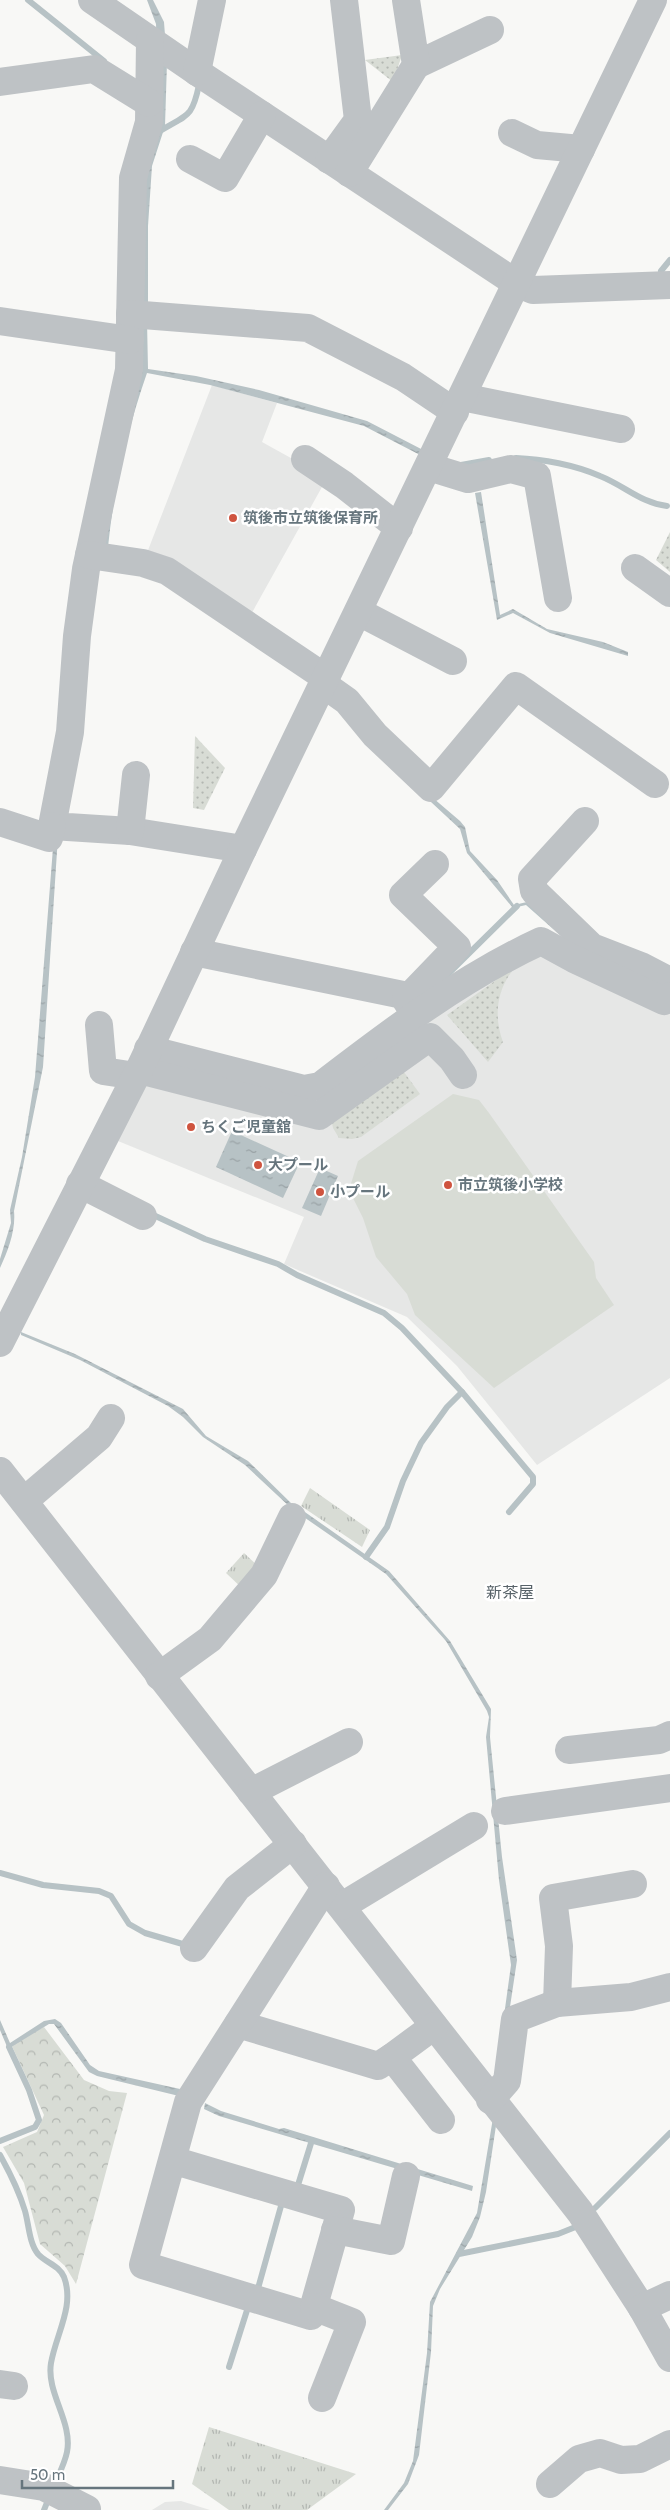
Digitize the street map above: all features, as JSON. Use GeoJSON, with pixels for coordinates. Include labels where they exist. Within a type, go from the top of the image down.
{"type":"FeatureCollection","features":[{"type":"Feature","properties":{"kind":"street"},"geometry":{"type":"LineString","coordinates":[[92,0],[262,116],[516,283],[533,290],[670,285]]}},
{"type":"Feature","properties":{"kind":"street"},"geometry":{"type":"LineString","coordinates":[[197,72],[212,0]]}},
{"type":"Feature","properties":{"kind":"street"},"geometry":{"type":"LineString","coordinates":[[339,166],[358,120],[344,0]]}},
{"type":"Feature","properties":{"kind":"street"},"geometry":{"type":"LineString","coordinates":[[406,0],[416,65]]}},
{"type":"Feature","properties":{"kind":"street"},"geometry":{"type":"LineString","coordinates":[[0,1342],[141,1065],[243,849],[653,0]]}},
{"type":"Feature","properties":{"kind":"street"},"geometry":{"type":"LineString","coordinates":[[339,166],[416,65],[490,30]]}},
{"type":"Feature","properties":{"kind":"street"},"geometry":{"type":"LineString","coordinates":[[0,822],[49,838],[52,826],[70,732],[77,636],[89,555],[129,370],[132,178],[149,122],[150,40]]}},
{"type":"Feature","properties":{"kind":"street"},"geometry":{"type":"LineString","coordinates":[[0,82],[94,69],[149,103]]}},
{"type":"Feature","properties":{"kind":"street"},"geometry":{"type":"LineString","coordinates":[[190,159],[226,178],[262,116]]}},
{"type":"Feature","properties":{"kind":"street"},"geometry":{"type":"LineString","coordinates":[[512,133],[537,145],[581,149]]}},
{"type":"Feature","properties":{"kind":"street"},"geometry":{"type":"LineString","coordinates":[[0,321],[130,327],[308,328],[458,404],[621,429]]}},
{"type":"Feature","properties":{"kind":"street"},"geometry":{"type":"LineString","coordinates":[[305,460],[344,484],[399,528]]}},
{"type":"Feature","properties":{"kind":"street"},"geometry":{"type":"LineString","coordinates":[[428,467],[487,485],[511,469],[537,476],[558,598]]}},
{"type":"Feature","properties":{"kind":"street"},"geometry":{"type":"LineString","coordinates":[[89,555],[143,563],[167,571],[325,681],[347,702],[375,735],[431,788],[516,686],[655,784]]}},
{"type":"Feature","properties":{"kind":"street"},"geometry":{"type":"LineString","coordinates":[[635,568],[670,593]]}},
{"type":"Feature","properties":{"kind":"street"},"geometry":{"type":"LineString","coordinates":[[359,612],[453,661]]}},
{"type":"Feature","properties":{"kind":"street"},"geometry":{"type":"LineString","coordinates":[[130,831],[136,775]]}},
{"type":"Feature","properties":{"kind":"street"},"geometry":{"type":"LineString","coordinates":[[585,821],[532,878],[534,891],[592,947],[641,966],[670,981]]}},
{"type":"Feature","properties":{"kind":"street"},"geometry":{"type":"LineString","coordinates":[[52,826],[130,831],[243,849]]}},
{"type":"Feature","properties":{"kind":"street"},"geometry":{"type":"LineString","coordinates":[[99,1025],[103,1071],[141,1065],[304,1089],[320,1086],[410,1008],[458,947],[397,901],[436,864]]}},
{"type":"Feature","properties":{"kind":"street"},"geometry":{"type":"LineString","coordinates":[[410,1008],[541,941],[574,959],[664,1001],[670,996]]}},
{"type":"Feature","properties":{"kind":"street"},"geometry":{"type":"LineString","coordinates":[[194,952],[403,995],[410,1008]]}},
{"type":"Feature","properties":{"kind":"street"},"geometry":{"type":"LineString","coordinates":[[141,1065],[318,1116],[430,1037],[452,1059],[464,1075]]}},
{"type":"Feature","properties":{"kind":"street"},"geometry":{"type":"LineString","coordinates":[[80,1184],[143,1216]]}},
{"type":"Feature","properties":{"kind":"street"},"geometry":{"type":"LineString","coordinates":[[24,1501],[99,1438],[112,1418]]}},
{"type":"Feature","properties":{"kind":"street"},"geometry":{"type":"LineString","coordinates":[[0,1471],[159,1676],[334,1896],[490,2100],[580,2212],[642,2308],[670,2358]]}},
{"type":"Feature","properties":{"kind":"street"},"geometry":{"type":"LineString","coordinates":[[159,1676],[210,1639],[264,1575],[292,1517]]}},
{"type":"Feature","properties":{"kind":"street"},"geometry":{"type":"LineString","coordinates":[[569,1750],[659,1740],[670,1735]]}},
{"type":"Feature","properties":{"kind":"street"},"geometry":{"type":"LineString","coordinates":[[251,1792],[349,1742]]}},
{"type":"Feature","properties":{"kind":"street"},"geometry":{"type":"LineString","coordinates":[[505,1811],[670,1788]]}},
{"type":"Feature","properties":{"kind":"street"},"geometry":{"type":"LineString","coordinates":[[172,2160],[341,2210],[311,2316],[143,2265],[188,2102],[238,2024],[334,1896],[474,1826]]}},
{"type":"Feature","properties":{"kind":"street"},"geometry":{"type":"LineString","coordinates":[[194,1948],[237,1888],[293,1844]]}},
{"type":"Feature","properties":{"kind":"street"},"geometry":{"type":"LineString","coordinates":[[557,2003],[559,1946],[553,1898],[633,1884]]}},
{"type":"Feature","properties":{"kind":"street"},"geometry":{"type":"LineString","coordinates":[[490,2100],[507,2081],[515,2019],[557,2003],[631,1997],[670,1987]]}},
{"type":"Feature","properties":{"kind":"street"},"geometry":{"type":"LineString","coordinates":[[238,2024],[378,2066],[434,2026]]}},
{"type":"Feature","properties":{"kind":"street"},"geometry":{"type":"LineString","coordinates":[[392,2057],[441,2120]]}},
{"type":"Feature","properties":{"kind":"street"},"geometry":{"type":"LineString","coordinates":[[335,2230],[391,2241],[406,2176]]}},
{"type":"Feature","properties":{"kind":"street"},"geometry":{"type":"LineString","coordinates":[[642,2308],[670,2295]]}},
{"type":"Feature","properties":{"kind":"street"},"geometry":{"type":"LineString","coordinates":[[314,2307],[352,2322],[322,2398]]}},
{"type":"Feature","properties":{"kind":"street"},"geometry":{"type":"LineString","coordinates":[[550,2484],[579,2459],[600,2453],[621,2460],[640,2459],[670,2444]]}},
{"type":"Feature","properties":{"kind":"street"},"geometry":{"type":"LineString","coordinates":[[0,2480],[44,2487],[86,2509]]}},
{"type":"Feature","properties":{"kind":"shaded area","name":"筑後市立筑後保育所"},"geometry":{"type":"Polygon","coordinates":[[[212,385],[277,403],[262,442],[327,478],[249,618],[145,558],[212,385]]]}},
{"type":"Feature","properties":{"kind":"shaded area","name":"市立筑後小学校"},"geometry":{"type":"Polygon","coordinates":[[[540,947],[670,1007],[670,1378],[537,1465],[457,1366],[407,1317],[284,1264],[304,1217],[118,1141],[145,1084],[295,1092],[414,1024],[540,947]]]}},
{"type":"Feature","properties":{"kind":"shaded area"},"geometry":{"type":"Polygon","coordinates":[[[181,2501],[210,2510],[152,2510],[165,2502],[181,2501]]]}},
{"type":"Feature","properties":{"kind":"green space"},"geometry":{"type":"Polygon","coordinates":[[[402,55],[393,82],[365,60],[402,55]]]}},
{"type":"Feature","properties":{"kind":"green space"},"geometry":{"type":"Polygon","coordinates":[[[670,532],[670,572],[656,560],[670,532]]]}},
{"type":"Feature","properties":{"kind":"green space"},"geometry":{"type":"Polygon","coordinates":[[[195,736],[225,768],[204,810],[193,808],[195,736]]]}},
{"type":"Feature","properties":{"kind":"green space"},"geometry":{"type":"Polygon","coordinates":[[[516,966],[505,983],[499,1002],[498,1022],[503,1042],[488,1062],[447,1015],[516,966]]]}},
{"type":"Feature","properties":{"kind":"green space"},"geometry":{"type":"Polygon","coordinates":[[[401,1068],[420,1094],[361,1137],[352,1139],[339,1138],[333,1128],[331,1118],[401,1068]]]}},
{"type":"Feature","properties":{"kind":"green space"},"geometry":{"type":"Polygon","coordinates":[[[453,1094],[479,1100],[489,1113],[594,1262],[596,1278],[614,1305],[494,1388],[415,1315],[407,1294],[376,1257],[363,1218],[349,1190],[358,1161],[453,1094]]]}},
{"type":"Feature","properties":{"kind":"green space"},"geometry":{"type":"Polygon","coordinates":[[[310,1488],[370,1530],[362,1547],[301,1506],[310,1488]]]}},
{"type":"Feature","properties":{"kind":"green space"},"geometry":{"type":"Polygon","coordinates":[[[244,1553],[261,1569],[244,1590],[226,1573],[244,1553]]]}},
{"type":"Feature","properties":{"kind":"green space"},"geometry":{"type":"Polygon","coordinates":[[[44,2027],[84,2080],[109,2091],[127,2093],[76,2284],[65,2266],[40,2244],[24,2183],[3,2147],[37,2132],[44,2115],[11,2044],[44,2027]]]}},
{"type":"Feature","properties":{"kind":"green space"},"geometry":{"type":"Polygon","coordinates":[[[209,2427],[356,2474],[307,2510],[229,2510],[192,2484],[209,2427]]]}},
{"type":"Feature","properties":{"kind":"water"},"geometry":{"type":"Polygon","coordinates":[[[147,0],[153,0],[164,22],[167,62],[165,126],[152,166],[148,226],[148,304],[140,302],[141,211],[157,50],[156,24],[147,0]]]}},
{"type":"Feature","properties":{"kind":"water"},"geometry":{"type":"Polygon","coordinates":[[[142,321],[147,321],[148,369],[196,376],[259,390],[367,421],[425,451],[422,456],[364,426],[210,385],[147,373],[122,459],[108,547],[101,546],[142,321]]]}},
{"type":"Feature","properties":{"kind":"water"},"geometry":{"type":"Polygon","coordinates":[[[481,492],[500,615],[513,609],[547,629],[603,642],[628,652],[628,656],[550,633],[513,613],[497,620],[475,493],[481,492]]]}},
{"type":"Feature","properties":{"kind":"water"},"geometry":{"type":"Polygon","coordinates":[[[419,786],[465,827],[470,851],[497,880],[514,905],[527,902],[561,936],[526,905],[513,908],[467,853],[460,829],[417,789],[419,786]]]}},
{"type":"Feature","properties":{"kind":"water"},"geometry":{"type":"Polygon","coordinates":[[[54,835],[58,836],[43,1067],[14,1211],[13,1233],[0,1268],[0,1259],[11,1223],[10,1210],[22,1157],[35,1077],[54,835]]]}},
{"type":"Feature","properties":{"kind":"water","name":"大プール"},"geometry":{"type":"Polygon","coordinates":[[[232,1131],[300,1162],[283,1198],[216,1167],[232,1131]]]}},
{"type":"Feature","properties":{"kind":"water","name":"小プール"},"geometry":{"type":"Polygon","coordinates":[[[320,1168],[338,1176],[321,1216],[302,1208],[320,1168]]]}},
{"type":"Feature","properties":{"kind":"water"},"geometry":{"type":"Polygon","coordinates":[[[21,1332],[75,1354],[183,1409],[206,1436],[248,1461],[293,1505],[291,1508],[245,1465],[203,1437],[183,1417],[168,1406],[80,1360],[21,1335],[21,1332]]]}},
{"type":"Feature","properties":{"kind":"water"},"geometry":{"type":"Polygon","coordinates":[[[302,1510],[389,1571],[450,1641],[491,1709],[490,1737],[502,1857],[517,1960],[500,2074],[496,2074],[511,1965],[499,1880],[486,1737],[489,1717],[487,1711],[446,1641],[386,1574],[298,1513],[302,1510]]]}},
{"type":"Feature","properties":{"kind":"water"},"geometry":{"type":"Polygon","coordinates":[[[55,2019],[61,2023],[90,2065],[99,2071],[180,2089],[179,2096],[97,2076],[89,2072],[54,2024],[49,2024],[8,2049],[0,2030],[0,2020],[10,2043],[44,2021],[55,2019]]]}},
{"type":"Feature","properties":{"kind":"water"},"geometry":{"type":"Polygon","coordinates":[[[205,2103],[221,2111],[279,2129],[284,2128],[473,2186],[472,2191],[219,2116],[204,2109],[205,2103]]]}},
{"type":"Feature","properties":{"kind":"water"},"geometry":{"type":"Polygon","coordinates":[[[493,2118],[497,2119],[486,2192],[480,2217],[472,2237],[440,2289],[433,2306],[431,2352],[419,2455],[408,2484],[388,2510],[384,2510],[404,2483],[413,2461],[427,2353],[430,2302],[477,2213],[493,2118]]]}},
{"type":"Feature","properties":{"kind":"waterway"},"geometry":{"type":"LineString","coordinates":[[28,0],[104,61]]}},
{"type":"Feature","properties":{"kind":"waterway"},"geometry":{"type":"LineString","coordinates":[[160,131],[183,118],[191,110],[199,85]]}},
{"type":"Feature","properties":{"kind":"waterway"},"geometry":{"type":"LineString","coordinates":[[661,271],[670,260]]}},
{"type":"Feature","properties":{"kind":"waterway"},"geometry":{"type":"LineString","coordinates":[[516,458],[548,461],[590,472],[609,480],[641,498],[667,506]]}},
{"type":"Feature","properties":{"kind":"waterway"},"geometry":{"type":"LineString","coordinates":[[461,465],[489,460]]}},
{"type":"Feature","properties":{"kind":"waterway"},"geometry":{"type":"LineString","coordinates":[[445,977],[517,906]]}},
{"type":"Feature","properties":{"kind":"waterway"},"geometry":{"type":"LineString","coordinates":[[149,1213],[205,1239],[278,1264],[297,1275],[384,1313],[402,1328],[462,1392],[533,1477],[533,1484],[509,1512]]}},
{"type":"Feature","properties":{"kind":"waterway"},"geometry":{"type":"LineString","coordinates":[[366,1557],[387,1527],[403,1481],[421,1443],[447,1407],[462,1392]]}},
{"type":"Feature","properties":{"kind":"waterway"},"geometry":{"type":"LineString","coordinates":[[0,1873],[43,1885],[99,1891],[111,1896],[129,1924],[145,1933],[186,1945]]}},
{"type":"Feature","properties":{"kind":"waterway"},"geometry":{"type":"LineString","coordinates":[[0,2141],[35,2127],[39,2120],[29,2090],[9,2047]]}},
{"type":"Feature","properties":{"kind":"waterway"},"geometry":{"type":"LineString","coordinates":[[595,2208],[670,2133]]}},
{"type":"Feature","properties":{"kind":"waterway"},"geometry":{"type":"LineString","coordinates":[[294,2190],[298,2185],[312,2140]]}},
{"type":"Feature","properties":{"kind":"waterway"},"geometry":{"type":"LineString","coordinates":[[0,2155],[20,2196],[35,2250],[62,2273],[67,2288],[64,2320],[53,2352],[50,2374],[68,2441],[66,2456],[56,2481]]}},
{"type":"Feature","properties":{"kind":"waterway"},"geometry":{"type":"LineString","coordinates":[[257,2292],[281,2206],[285,2201]]}},
{"type":"Feature","properties":{"kind":"waterway"},"geometry":{"type":"LineString","coordinates":[[459,2254],[558,2234],[578,2226]]}},
{"type":"Feature","properties":{"kind":"waterway"},"geometry":{"type":"LineString","coordinates":[[229,2367],[249,2304]]}},
{"type":"Feature","properties":{"kind":"waterway"},"geometry":{"type":"LineString","coordinates":[[44,2510],[48,2500]]}},
{"type":"Feature","properties":{"kind":"place","name":"筑後市立筑後保育所"},"geometry":{"type":"Point","coordinates":[233,518]}},
{"type":"Feature","properties":{"kind":"place","name":"ちくご児童舘"},"geometry":{"type":"Point","coordinates":[191,1127]}},
{"type":"Feature","properties":{"kind":"place","name":"大プール"},"geometry":{"type":"Point","coordinates":[258,1165]}},
{"type":"Feature","properties":{"kind":"place","name":"市立筑後小学校"},"geometry":{"type":"Point","coordinates":[448,1185]}},
{"type":"Feature","properties":{"kind":"place","name":"小プール"},"geometry":{"type":"Point","coordinates":[320,1192]}},
{"type":"Feature","properties":{"kind":"district","name":"新茶屋"},"geometry":{"type":"Point","coordinates":[510,1592]}}]}
